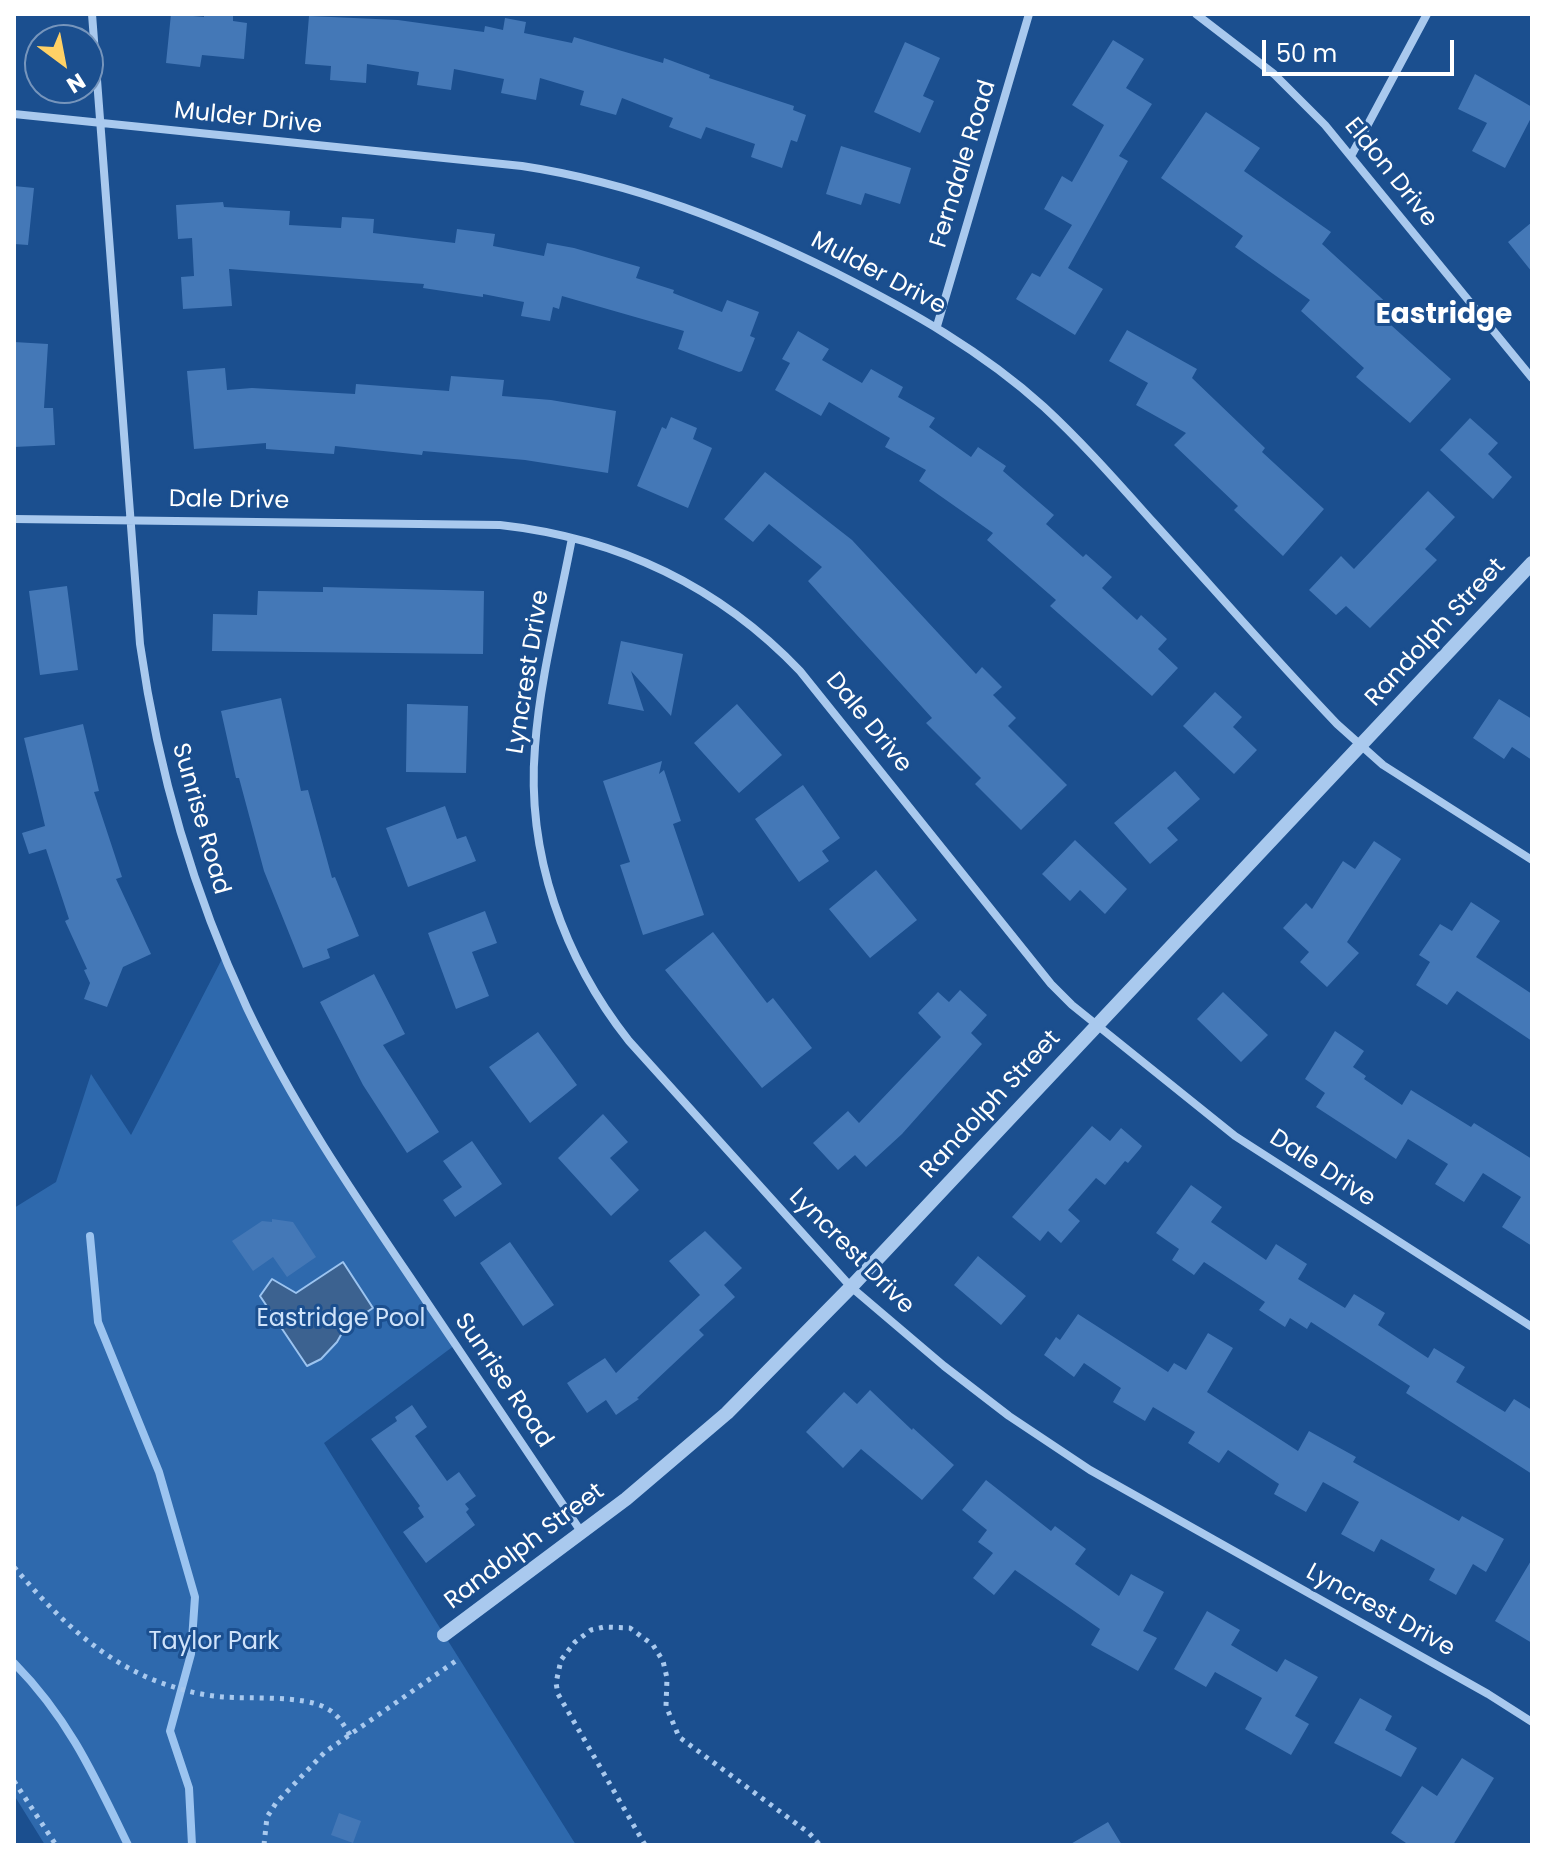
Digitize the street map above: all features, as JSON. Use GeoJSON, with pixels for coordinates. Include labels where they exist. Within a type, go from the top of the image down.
{"type":"FeatureCollection","features":[{"type":"Feature","properties":{"kind":"street","name":"Sunrise Road"},"geometry":{"type":"LineString","coordinates":[[92,14],[144,674],[166,781],[192,872],[235,983],[268,1050],[319,1139],[582,1533]]}},
{"type":"Feature","properties":{"kind":"street","name":"Ferndale Road"},"geometry":{"type":"LineString","coordinates":[[937,326],[1029,14]]}},
{"type":"Feature","properties":{"kind":"street","name":"Eldon Drive"},"geometry":{"type":"LineString","coordinates":[[1196,14],[1274,74],[1325,125],[1532,378]]}},
{"type":"Feature","properties":{"kind":"street"},"geometry":{"type":"LineString","coordinates":[[1351,156],[1427,14]]}},
{"type":"Feature","properties":{"kind":"street","name":"Mulder Drive"},"geometry":{"type":"LineString","coordinates":[[14,114],[522,166],[591,178],[742,228],[883,296],[937,326],[994,366],[1066,428],[1327,714],[1383,765],[1532,860]]}},
{"type":"Feature","properties":{"kind":"street","name":"Dale Drive"},"geometry":{"type":"LineString","coordinates":[[14,519],[500,525],[572,538],[629,554],[698,587],[741,616],[781,651],[873,760],[1051,984],[1072,1005],[1235,1136],[1532,1327]]}},
{"type":"Feature","properties":{"kind":"street","name":"Lyncrest Drive"},"geometry":{"type":"LineString","coordinates":[[572,538],[534,749],[538,833],[558,915],[582,970],[621,1031],[851,1287],[987,1399],[1090,1470],[1488,1694],[1532,1722]]}},
{"type":"Feature","properties":{"kind":"street","name":"Randolph Street"},"geometry":{"type":"LineString","coordinates":[[444,1635],[582,1533],[711,1429],[851,1287],[1532,563]]}},
{"type":"Feature","properties":{"kind":"path"},"geometry":{"type":"LineString","coordinates":[[14,1567],[41,1599],[95,1647],[149,1678],[194,1693],[289,1700],[324,1706],[339,1717],[350,1735]]}},
{"type":"Feature","properties":{"kind":"path"},"geometry":{"type":"LineString","coordinates":[[645,1845],[558,1694],[558,1670],[566,1651],[582,1635],[604,1627],[630,1628],[659,1652],[667,1678],[666,1706],[679,1737],[809,1833],[820,1845]]}},
{"type":"Feature","properties":{"kind":"path"},"geometry":{"type":"LineString","coordinates":[[264,1845],[267,1817],[276,1803],[325,1752],[460,1658]]}},
{"type":"Feature","properties":{"kind":"path"},"geometry":{"type":"LineString","coordinates":[[14,1781],[56,1845]]}},
{"type":"Feature","properties":{"kind":"green space","name":"Taylor Park"},"geometry":{"type":"Polygon","coordinates":[[[224,955],[293,1095],[455,1345],[324,1443],[576,1845],[45,1845],[14,1795],[14,1208],[56,1182],[91,1074],[131,1135],[224,955]]]}},
{"type":"Feature","properties":{"kind":"shaded area"},"geometry":{"type":"Polygon","coordinates":[[[343,1262],[373,1308],[346,1326],[337,1342],[321,1359],[307,1366],[260,1296],[272,1279],[296,1293],[343,1262]]]}},
{"type":"Feature","properties":{"kind":"building"},"geometry":{"type":"Polygon","coordinates":[[[171,14],[204,17],[204,14],[233,14],[233,21],[247,23],[244,59],[202,55],[200,67],[166,63],[171,14]]]}},
{"type":"Feature","properties":{"kind":"building"},"geometry":{"type":"Polygon","coordinates":[[[309,16],[398,20],[484,32],[485,26],[503,30],[505,18],[526,22],[524,33],[572,43],[574,37],[663,63],[664,58],[710,75],[709,78],[794,106],[793,110],[806,115],[797,142],[791,140],[782,168],[751,157],[755,144],[706,127],[701,139],[669,127],[673,118],[622,98],[616,115],[580,105],[584,91],[540,78],[536,100],[501,93],[504,79],[454,69],[451,90],[417,85],[419,72],[367,64],[366,83],[330,80],[331,66],[305,64],[309,16]]]}},
{"type":"Feature","properties":{"kind":"building"},"geometry":{"type":"Polygon","coordinates":[[[1113,40],[1144,59],[1126,88],[1152,104],[1119,156],[1128,161],[1068,268],[1103,289],[1075,335],[1016,299],[1032,273],[1040,277],[1072,225],[1044,209],[1062,176],[1072,182],[1104,125],[1072,105],[1113,40]]]}},
{"type":"Feature","properties":{"kind":"building"},"geometry":{"type":"Polygon","coordinates":[[[905,42],[940,58],[923,96],[934,101],[920,133],[874,112],[905,42]]]}},
{"type":"Feature","properties":{"kind":"building"},"geometry":{"type":"Polygon","coordinates":[[[1475,74],[1532,107],[1532,116],[1505,168],[1472,151],[1487,123],[1458,109],[1475,74]]]}},
{"type":"Feature","properties":{"kind":"building"},"geometry":{"type":"Polygon","coordinates":[[[1206,112],[1260,148],[1244,171],[1331,232],[1322,244],[1391,307],[1382,317],[1451,379],[1410,423],[1356,377],[1364,368],[1301,311],[1310,300],[1235,247],[1243,236],[1161,178],[1206,112]]]}},
{"type":"Feature","properties":{"kind":"building"},"geometry":{"type":"Polygon","coordinates":[[[841,146],[911,168],[900,204],[865,193],[861,205],[826,194],[841,146]]]}},
{"type":"Feature","properties":{"kind":"building"},"geometry":{"type":"Polygon","coordinates":[[[14,186],[34,188],[28,245],[14,244],[14,186]]]}},
{"type":"Feature","properties":{"kind":"building"},"geometry":{"type":"Polygon","coordinates":[[[223,202],[224,207],[290,211],[289,225],[341,228],[342,217],[374,219],[373,233],[455,243],[457,229],[495,234],[493,246],[544,256],[547,243],[574,248],[640,267],[636,278],[674,290],[673,293],[722,312],[727,300],[759,312],[750,336],[755,338],[739,372],[678,349],[684,331],[562,296],[559,309],[553,307],[550,321],[521,316],[524,302],[423,288],[424,284],[229,269],[232,306],[183,309],[181,277],[194,276],[192,238],[178,239],[176,205],[223,202]]]}},
{"type":"Feature","properties":{"kind":"building"},"geometry":{"type":"Polygon","coordinates":[[[1532,222],[1532,272],[1508,242],[1532,222]]]}},
{"type":"Feature","properties":{"kind":"building"},"geometry":{"type":"Polygon","coordinates":[[[1127,330],[1197,369],[1192,378],[1265,448],[1262,452],[1324,509],[1283,556],[1234,510],[1238,506],[1174,445],[1186,433],[1136,405],[1148,383],[1109,361],[1127,330]]]}},
{"type":"Feature","properties":{"kind":"building"},"geometry":{"type":"Polygon","coordinates":[[[798,331],[829,349],[822,360],[862,383],[871,369],[903,387],[898,397],[935,418],[929,427],[971,457],[978,447],[1006,466],[1003,471],[1054,515],[1046,524],[1083,557],[1086,554],[1112,577],[1102,588],[1137,620],[1141,615],[1167,639],[1158,649],[1178,668],[1152,696],[1050,606],[1056,600],[987,540],[993,533],[919,481],[926,470],[885,447],[890,438],[829,402],[821,416],[775,390],[790,363],[782,359],[798,331]]]}},
{"type":"Feature","properties":{"kind":"building"},"geometry":{"type":"Polygon","coordinates":[[[14,342],[48,344],[44,408],[53,408],[55,445],[14,447],[14,342]]]}},
{"type":"Feature","properties":{"kind":"building"},"geometry":{"type":"Polygon","coordinates":[[[225,368],[227,390],[252,388],[355,394],[356,384],[449,391],[451,376],[504,380],[502,396],[551,400],[616,411],[608,473],[525,460],[423,451],[422,455],[335,446],[334,454],[266,449],[266,443],[194,449],[187,371],[225,368]]]}},
{"type":"Feature","properties":{"kind":"building"},"geometry":{"type":"Polygon","coordinates":[[[671,417],[697,428],[693,439],[712,448],[688,508],[637,486],[662,427],[666,429],[671,417]]]}},
{"type":"Feature","properties":{"kind":"building"},"geometry":{"type":"Polygon","coordinates":[[[1470,418],[1498,443],[1488,454],[1512,477],[1493,499],[1440,450],[1470,418]]]}},
{"type":"Feature","properties":{"kind":"building"},"geometry":{"type":"Polygon","coordinates":[[[765,472],[852,540],[976,674],[982,667],[1002,687],[993,695],[1016,718],[1008,726],[1067,785],[1021,830],[975,784],[981,778],[926,723],[932,718],[808,581],[822,567],[769,524],[753,542],[724,519],[765,472]]]}},
{"type":"Feature","properties":{"kind":"building"},"geometry":{"type":"Polygon","coordinates":[[[1428,491],[1455,517],[1425,549],[1437,560],[1370,628],[1346,606],[1336,615],[1309,590],[1341,556],[1354,569],[1428,491]]]}},
{"type":"Feature","properties":{"kind":"building"},"geometry":{"type":"Polygon","coordinates":[[[67,586],[78,670],[40,675],[29,591],[67,586]]]}},
{"type":"Feature","properties":{"kind":"building"},"geometry":{"type":"Polygon","coordinates":[[[323,587],[484,591],[483,654],[212,651],[213,614],[257,615],[258,591],[323,592],[323,587]]]}},
{"type":"Feature","properties":{"kind":"building"},"geometry":{"type":"Polygon","coordinates":[[[621,641],[683,654],[671,716],[631,671],[644,711],[608,704],[621,641]]]}},
{"type":"Feature","properties":{"kind":"building"},"geometry":{"type":"Polygon","coordinates":[[[1215,692],[1242,717],[1233,727],[1257,750],[1234,774],[1183,726],[1215,692]]]}},
{"type":"Feature","properties":{"kind":"building"},"geometry":{"type":"Polygon","coordinates":[[[281,698],[301,791],[308,790],[332,878],[335,877],[359,936],[327,949],[330,958],[303,968],[264,871],[239,778],[236,778],[221,711],[281,698]]]}},
{"type":"Feature","properties":{"kind":"building"},"geometry":{"type":"Polygon","coordinates":[[[1499,699],[1532,719],[1532,760],[1512,747],[1504,759],[1473,738],[1499,699]]]}},
{"type":"Feature","properties":{"kind":"building"},"geometry":{"type":"Polygon","coordinates":[[[407,704],[468,706],[466,773],[406,772],[407,704]]]}},
{"type":"Feature","properties":{"kind":"building"},"geometry":{"type":"Polygon","coordinates":[[[737,704],[782,755],[739,793],[694,743],[737,704]]]}},
{"type":"Feature","properties":{"kind":"building"},"geometry":{"type":"Polygon","coordinates":[[[83,724],[99,791],[94,792],[122,877],[116,879],[151,954],[123,967],[107,1007],[84,999],[90,983],[84,970],[87,969],[65,921],[69,919],[46,849],[29,854],[22,833],[45,826],[24,738],[83,724]]]}},
{"type":"Feature","properties":{"kind":"building"},"geometry":{"type":"Polygon","coordinates":[[[662,761],[659,774],[664,770],[681,821],[673,824],[704,915],[643,935],[620,865],[630,862],[603,781],[662,761]]]}},
{"type":"Feature","properties":{"kind":"building"},"geometry":{"type":"Polygon","coordinates":[[[1175,771],[1200,799],[1167,828],[1178,840],[1150,864],[1114,823],[1175,771]]]}},
{"type":"Feature","properties":{"kind":"building"},"geometry":{"type":"Polygon","coordinates":[[[803,785],[840,838],[822,851],[829,861],[799,882],[755,819],[803,785]]]}},
{"type":"Feature","properties":{"kind":"building"},"geometry":{"type":"Polygon","coordinates":[[[445,806],[457,839],[466,836],[476,861],[408,887],[386,828],[445,806]]]}},
{"type":"Feature","properties":{"kind":"building"},"geometry":{"type":"Polygon","coordinates":[[[1075,840],[1127,889],[1105,914],[1080,890],[1070,901],[1042,874],[1075,840]]]}},
{"type":"Feature","properties":{"kind":"building"},"geometry":{"type":"Polygon","coordinates":[[[1374,841],[1401,859],[1347,942],[1359,953],[1327,987],[1300,962],[1309,952],[1283,928],[1306,903],[1312,909],[1343,861],[1355,869],[1374,841]]]}},
{"type":"Feature","properties":{"kind":"building"},"geometry":{"type":"Polygon","coordinates":[[[876,870],[917,920],[870,958],[829,909],[876,870]]]}},
{"type":"Feature","properties":{"kind":"building"},"geometry":{"type":"Polygon","coordinates":[[[1471,902],[1500,921],[1476,957],[1532,994],[1532,1041],[1457,991],[1447,1005],[1416,985],[1430,962],[1419,955],[1440,924],[1452,931],[1471,902]]]}},
{"type":"Feature","properties":{"kind":"building"},"geometry":{"type":"Polygon","coordinates":[[[485,911],[497,943],[472,952],[489,996],[456,1009],[428,933],[485,911]]]}},
{"type":"Feature","properties":{"kind":"building"},"geometry":{"type":"Polygon","coordinates":[[[713,932],[767,1003],[773,998],[812,1048],[762,1088],[665,970],[713,932]]]}},
{"type":"Feature","properties":{"kind":"building"},"geometry":{"type":"Polygon","coordinates":[[[374,974],[405,1034],[383,1045],[439,1132],[407,1153],[363,1085],[320,1002],[374,974]]]}},
{"type":"Feature","properties":{"kind":"building"},"geometry":{"type":"Polygon","coordinates":[[[960,990],[987,1015],[971,1033],[982,1044],[902,1134],[866,1167],[855,1155],[838,1170],[813,1143],[848,1111],[859,1123],[941,1037],[918,1013],[938,992],[949,1002],[960,990]]]}},
{"type":"Feature","properties":{"kind":"building"},"geometry":{"type":"Polygon","coordinates":[[[1223,992],[1268,1035],[1241,1062],[1197,1019],[1223,992]]]}},
{"type":"Feature","properties":{"kind":"building"},"geometry":{"type":"Polygon","coordinates":[[[1335,1031],[1364,1051],[1353,1067],[1366,1076],[1364,1079],[1402,1105],[1411,1090],[1471,1127],[1474,1123],[1532,1159],[1532,1246],[1502,1227],[1521,1197],[1483,1173],[1464,1202],[1435,1184],[1448,1164],[1408,1139],[1396,1159],[1316,1107],[1325,1093],[1305,1079],[1335,1031]]]}},
{"type":"Feature","properties":{"kind":"building"},"geometry":{"type":"Polygon","coordinates":[[[538,1032],[577,1085],[530,1123],[489,1067],[538,1032]]]}},
{"type":"Feature","properties":{"kind":"building"},"geometry":{"type":"Polygon","coordinates":[[[603,1114],[628,1142],[610,1158],[639,1190],[611,1216],[558,1158],[603,1114]]]}},
{"type":"Feature","properties":{"kind":"building"},"geometry":{"type":"Polygon","coordinates":[[[1092,1126],[1110,1141],[1121,1128],[1142,1146],[1105,1185],[1096,1178],[1068,1210],[1080,1221],[1061,1243],[1048,1231],[1040,1241],[1012,1217],[1092,1126]]]}},
{"type":"Feature","properties":{"kind":"building"},"geometry":{"type":"Polygon","coordinates":[[[472,1141],[502,1184],[455,1217],[443,1200],[462,1187],[443,1161],[472,1141]]]}},
{"type":"Feature","properties":{"kind":"building"},"geometry":{"type":"Polygon","coordinates":[[[1191,1185],[1222,1207],[1211,1222],[1266,1260],[1276,1244],[1307,1264],[1298,1279],[1345,1308],[1354,1294],[1385,1313],[1378,1325],[1428,1358],[1434,1348],[1465,1367],[1456,1382],[1505,1412],[1514,1399],[1532,1410],[1532,1474],[1406,1393],[1410,1386],[1311,1322],[1307,1329],[1290,1318],[1285,1327],[1259,1310],[1265,1302],[1204,1262],[1194,1275],[1172,1260],[1179,1249],[1156,1233],[1191,1185]]]}},
{"type":"Feature","properties":{"kind":"building"},"geometry":{"type":"Polygon","coordinates":[[[272,1219],[293,1222],[316,1257],[287,1277],[273,1257],[253,1271],[232,1241],[262,1221],[272,1222],[272,1219]]]}},
{"type":"Feature","properties":{"kind":"building"},"geometry":{"type":"Polygon","coordinates":[[[705,1231],[742,1268],[724,1285],[735,1297],[699,1330],[704,1335],[639,1399],[616,1415],[606,1400],[587,1413],[567,1383],[605,1358],[616,1373],[700,1295],[669,1261],[705,1231]]]}},
{"type":"Feature","properties":{"kind":"building"},"geometry":{"type":"Polygon","coordinates":[[[510,1242],[554,1305],[523,1326],[480,1263],[510,1242]]]}},
{"type":"Feature","properties":{"kind":"building"},"geometry":{"type":"Polygon","coordinates":[[[978,1256],[1026,1296],[1001,1325],[954,1285],[978,1256]]]}},
{"type":"Feature","properties":{"kind":"building"},"geometry":{"type":"Polygon","coordinates":[[[1078,1314],[1168,1372],[1174,1363],[1186,1370],[1208,1333],[1233,1348],[1207,1392],[1298,1451],[1309,1431],[1356,1457],[1353,1462],[1459,1521],[1462,1516],[1504,1539],[1486,1572],[1473,1564],[1456,1595],[1429,1580],[1435,1569],[1381,1539],[1374,1552],[1341,1534],[1359,1502],[1323,1482],[1306,1512],[1274,1494],[1279,1484],[1228,1450],[1219,1463],[1188,1443],[1195,1432],[1153,1407],[1145,1421],[1113,1402],[1121,1388],[1084,1363],[1074,1377],[1044,1355],[1056,1337],[1060,1340],[1078,1314]]]}},
{"type":"Feature","properties":{"kind":"building"},"geometry":{"type":"Polygon","coordinates":[[[870,1390],[954,1465],[922,1500],[861,1449],[843,1468],[806,1432],[844,1392],[857,1404],[870,1390]]]}},
{"type":"Feature","properties":{"kind":"building"},"geometry":{"type":"Polygon","coordinates":[[[412,1405],[427,1427],[415,1436],[447,1481],[459,1472],[476,1496],[465,1504],[469,1509],[466,1512],[475,1525],[426,1563],[403,1532],[424,1517],[418,1508],[420,1506],[371,1439],[397,1421],[395,1417],[412,1405]]]}},
{"type":"Feature","properties":{"kind":"building"},"geometry":{"type":"Polygon","coordinates":[[[986,1480],[1051,1531],[1055,1526],[1086,1549],[1075,1564],[1119,1596],[1131,1574],[1164,1592],[1143,1631],[1157,1638],[1138,1671],[1091,1645],[1100,1629],[1015,1570],[994,1595],[973,1578],[993,1553],[978,1542],[987,1530],[962,1510],[986,1480]]]}},
{"type":"Feature","properties":{"kind":"building"},"geometry":{"type":"Polygon","coordinates":[[[1532,1559],[1532,1643],[1495,1621],[1532,1559]]]}},
{"type":"Feature","properties":{"kind":"building"},"geometry":{"type":"Polygon","coordinates":[[[1207,1611],[1240,1630],[1231,1645],[1277,1672],[1285,1659],[1318,1677],[1295,1716],[1309,1724],[1291,1755],[1245,1729],[1262,1698],[1215,1672],[1206,1687],[1174,1669],[1207,1611]]]}},
{"type":"Feature","properties":{"kind":"building"},"geometry":{"type":"Polygon","coordinates":[[[1360,1698],[1392,1716],[1385,1730],[1417,1748],[1401,1777],[1334,1743],[1360,1698]]]}},
{"type":"Feature","properties":{"kind":"building"},"geometry":{"type":"Polygon","coordinates":[[[1462,1758],[1494,1778],[1453,1845],[1409,1845],[1391,1833],[1422,1786],[1437,1796],[1462,1758]]]}},
{"type":"Feature","properties":{"kind":"building"},"geometry":{"type":"Polygon","coordinates":[[[339,1813],[361,1821],[353,1843],[331,1835],[339,1813]]]}},
{"type":"Feature","properties":{"kind":"building"},"geometry":{"type":"Polygon","coordinates":[[[1108,1822],[1122,1845],[1069,1845],[1108,1822]]]}},
{"type":"Feature","properties":{"kind":"waterway"},"geometry":{"type":"LineString","coordinates":[[90,1236],[98,1322],[159,1472],[195,1597],[191,1654],[170,1731],[189,1788],[192,1845]]}},
{"type":"Feature","properties":{"kind":"waterway"},"geometry":{"type":"LineString","coordinates":[[14,1663],[65,1727],[128,1845]]}},
{"type":"Feature","properties":{"kind":"district","name":"Eastridge"},"geometry":{"type":"Point","coordinates":[1444,316]}},
{"type":"Feature","properties":{"kind":"park label","name":"Eastridge Pool"},"geometry":{"type":"Point","coordinates":[341,1320]}}]}
